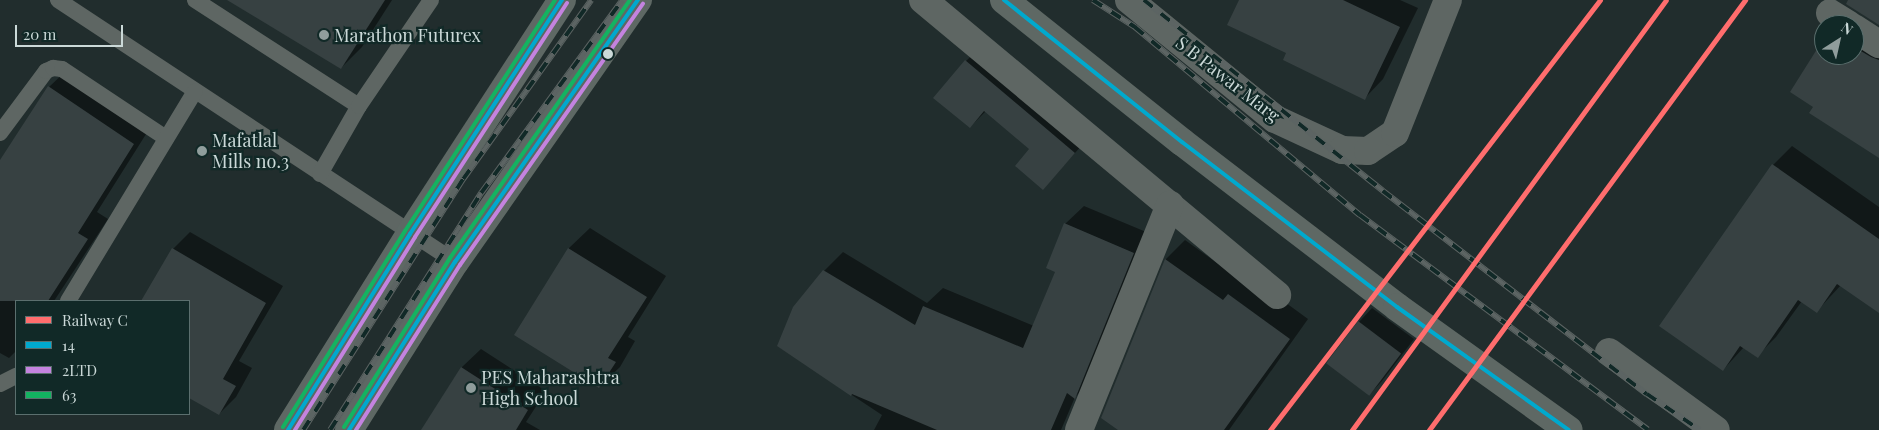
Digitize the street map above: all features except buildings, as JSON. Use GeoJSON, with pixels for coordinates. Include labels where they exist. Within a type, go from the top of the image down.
{"type":"FeatureCollection","features":[{"type":"Feature","properties":{"kind":"main road"},"geometry":{"type":"LineString","coordinates":[[288,430],[410,234],[562,0]]}},
{"type":"Feature","properties":{"kind":"main road"},"geometry":{"type":"LineString","coordinates":[[349,430],[455,262],[638,0]]}},
{"type":"Feature","properties":{"kind":"main road"},"geometry":{"type":"LineString","coordinates":[[1004,0],[1182,142],[1396,307],[1568,430]]}},
{"type":"Feature","properties":{"kind":"street"},"geometry":{"type":"LineString","coordinates":[[924,0],[1277,295]]}},
{"type":"Feature","properties":{"kind":"street","name":"S B Pawar Marg"},"geometry":{"type":"LineString","coordinates":[[1129,0],[1276,119],[1342,150],[1368,151],[1395,133],[1448,0]]}},
{"type":"Feature","properties":{"kind":"street"},"geometry":{"type":"LineString","coordinates":[[1864,34],[1879,44]]}},
{"type":"Feature","properties":{"kind":"street"},"geometry":{"type":"LineString","coordinates":[[1079,430],[1170,205]]}},
{"type":"Feature","properties":{"kind":"street"},"geometry":{"type":"LineString","coordinates":[[1609,352],[1716,430]]}},
{"type":"Feature","properties":{"kind":"lane"},"geometry":{"type":"LineString","coordinates":[[58,0],[455,262]]}},
{"type":"Feature","properties":{"kind":"lane"},"geometry":{"type":"LineString","coordinates":[[195,0],[359,106]]}},
{"type":"Feature","properties":{"kind":"lane"},"geometry":{"type":"LineString","coordinates":[[320,174],[359,106],[431,0]]}},
{"type":"Feature","properties":{"kind":"lane"},"geometry":{"type":"LineString","coordinates":[[0,133],[46,71],[53,68],[62,69],[166,138]]}},
{"type":"Feature","properties":{"kind":"lane"},"geometry":{"type":"LineString","coordinates":[[69,300],[195,91]]}},
{"type":"Feature","properties":{"kind":"lane"},"geometry":{"type":"LineString","coordinates":[[0,384],[15,376]]}},
{"type":"Feature","properties":{"kind":"railway"},"geometry":{"type":"LineString","coordinates":[[303,430],[463,179],[591,0]]}},
{"type":"Feature","properties":{"kind":"railway"},"geometry":{"type":"LineString","coordinates":[[330,430],[481,193],[622,0]]}},
{"type":"Feature","properties":{"kind":"railway"},"geometry":{"type":"LineString","coordinates":[[1093,0],[1135,27],[1360,215],[1648,430]]}},
{"type":"Feature","properties":{"kind":"railway"},"geometry":{"type":"LineString","coordinates":[[1144,0],[1383,191],[1647,394],[1700,430]]}},
{"type":"Feature","properties":{"kind":"rail line","name":"C"},"geometry":{"type":"LineString","coordinates":[[1270,430],[1600,0]]}},
{"type":"Feature","properties":{"kind":"rail line","name":"C"},"geometry":{"type":"LineString","coordinates":[[1352,430],[1666,0]]}},
{"type":"Feature","properties":{"kind":"rail line","name":"C"},"geometry":{"type":"LineString","coordinates":[[1429,430],[1745,0]]}},
{"type":"Feature","properties":{"kind":"transit line","name":"63"},"geometry":{"type":"LineString","coordinates":[[283,427],[405,231],[555,0]]}},
{"type":"Feature","properties":{"kind":"transit line","name":"14"},"geometry":{"type":"LineString","coordinates":[[288,430],[410,234],[562,0]]}},
{"type":"Feature","properties":{"kind":"transit line","name":"63"},"geometry":{"type":"LineString","coordinates":[[344,427],[450,258],[630,0]]}},
{"type":"Feature","properties":{"kind":"transit line","name":"14"},"geometry":{"type":"LineString","coordinates":[[349,430],[455,262],[638,0]]}},
{"type":"Feature","properties":{"kind":"transit line","name":"14"},"geometry":{"type":"LineString","coordinates":[[1004,0],[1182,142],[1397,307],[1569,430]]}},
{"type":"Feature","properties":{"kind":"transit line","name":"2LTD"},"geometry":{"type":"LineString","coordinates":[[295,430],[415,237],[567,3]]}},
{"type":"Feature","properties":{"kind":"transit line","name":"2LTD"},"geometry":{"type":"LineString","coordinates":[[356,430],[460,265],[643,4]]}},
{"type":"Feature","properties":{"kind":"place","name":"Marathon Futurex"},"geometry":{"type":"Point","coordinates":[324,35]}},
{"type":"Feature","properties":{"kind":"place","name":"Mafatlal Mills no.3"},"geometry":{"type":"Point","coordinates":[202,151]}},
{"type":"Feature","properties":{"kind":"place","name":"PES Maharashtra High School"},"geometry":{"type":"Point","coordinates":[471,388]}}]}
